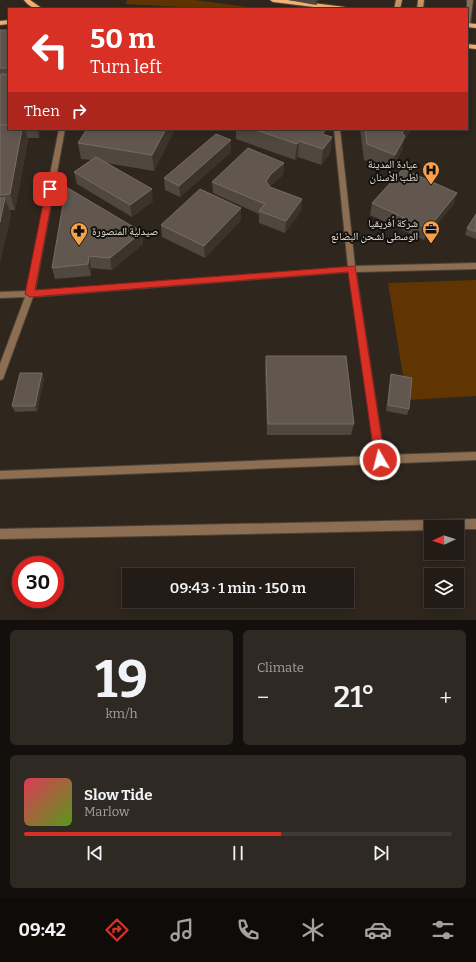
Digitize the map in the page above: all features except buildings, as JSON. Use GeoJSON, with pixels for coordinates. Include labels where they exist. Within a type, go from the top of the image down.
{"type":"FeatureCollection","features":[{"type":"Feature","properties":{"kind":"main road"},"geometry":{"type":"LineString","coordinates":[[28,0],[29,4],[38,8]]}},
{"type":"Feature","properties":{"kind":"main road"},"geometry":{"type":"LineString","coordinates":[[273,0],[337,8]]}},
{"type":"Feature","properties":{"kind":"street"},"geometry":{"type":"LineString","coordinates":[[468,17],[470,0]]}},
{"type":"Feature","properties":{"kind":"street"},"geometry":{"type":"LineString","coordinates":[[0,376],[30,294],[62,130]]}},
{"type":"Feature","properties":{"kind":"street"},"geometry":{"type":"LineString","coordinates":[[337,130],[352,269],[380,460]]}},
{"type":"Feature","properties":{"kind":"street"},"geometry":{"type":"LineString","coordinates":[[0,295],[30,294],[352,269],[476,266]]}},
{"type":"Feature","properties":{"kind":"street"},"geometry":{"type":"LineString","coordinates":[[0,475],[476,456]]}},
{"type":"Feature","properties":{"kind":"street"},"geometry":{"type":"LineString","coordinates":[[0,534],[476,524]]}},
{"type":"Feature","properties":{"kind":"shaded area"},"geometry":{"type":"Polygon","coordinates":[[[127,0],[194,0],[256,8],[198,8],[125,4],[127,0]]]}},
{"type":"Feature","properties":{"kind":"shaded area"},"geometry":{"type":"Polygon","coordinates":[[[476,280],[476,396],[407,400],[388,283],[476,280]]]}},
{"type":"Feature","properties":{"kind":"place","name":"عيادة المدينة لطب الأسنان"},"geometry":{"type":"Point","coordinates":[431,185]}},
{"type":"Feature","properties":{"kind":"place","name":"شركة أفريقيا الوسطى لشحن البضائع"},"geometry":{"type":"Point","coordinates":[431,244]}},
{"type":"Feature","properties":{"kind":"place","name":"صيدلية المنصورة"},"geometry":{"type":"Point","coordinates":[79,246]}},
{"type":"Feature","properties":{"kind":"route"},"geometry":{"type":"LineString","coordinates":[[50,189],[30,294],[352,269],[380,460]]}}]}
